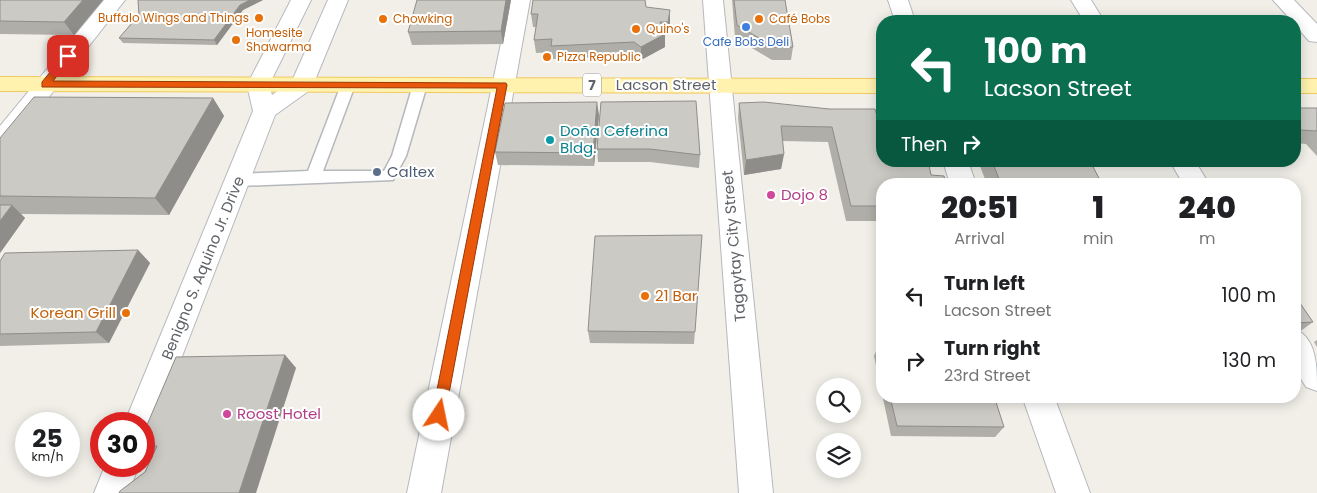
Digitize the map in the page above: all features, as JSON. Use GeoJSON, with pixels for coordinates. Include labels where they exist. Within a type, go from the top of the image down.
{"type":"FeatureCollection","features":[{"type":"Feature","properties":{"kind":"main road","name":"Lacson Street"},"geometry":{"type":"LineString","coordinates":[[0,84],[876,86]]}},
{"type":"Feature","properties":{"kind":"main road"},"geometry":{"type":"LineString","coordinates":[[1301,86],[1317,86]]}},
{"type":"Feature","properties":{"kind":"street"},"geometry":{"type":"LineString","coordinates":[[0,142],[45,84],[115,0]]}},
{"type":"Feature","properties":{"kind":"street"},"geometry":{"type":"LineString","coordinates":[[301,0],[258,85],[265,112],[302,85],[338,0]]}},
{"type":"Feature","properties":{"kind":"street"},"geometry":{"type":"LineString","coordinates":[[424,493],[520,0]]}},
{"type":"Feature","properties":{"kind":"street","name":"Tagaytay City Street"},"geometry":{"type":"LineString","coordinates":[[713,0],[756,493]]}},
{"type":"Feature","properties":{"kind":"street"},"geometry":{"type":"LineString","coordinates":[[898,0],[903,15]]}},
{"type":"Feature","properties":{"kind":"street"},"geometry":{"type":"LineString","coordinates":[[1081,0],[1090,15]]}},
{"type":"Feature","properties":{"kind":"street"},"geometry":{"type":"LineString","coordinates":[[1283,0],[1297,15]]}},
{"type":"Feature","properties":{"kind":"street"},"geometry":{"type":"LineString","coordinates":[[1301,19],[1317,36]]}},
{"type":"Feature","properties":{"kind":"street","name":"Benigno S. Aquino Jr. Drive"},"geometry":{"type":"LineString","coordinates":[[145,412],[265,112]]}},
{"type":"Feature","properties":{"kind":"street"},"geometry":{"type":"LineString","coordinates":[[1186,167],[1192,178]]}},
{"type":"Feature","properties":{"kind":"street"},"geometry":{"type":"LineString","coordinates":[[1301,352],[1317,377]]}},
{"type":"Feature","properties":{"kind":"street"},"geometry":{"type":"LineString","coordinates":[[1041,403],[1073,493]]}},
{"type":"Feature","properties":{"kind":"street"},"geometry":{"type":"LineString","coordinates":[[112,493],[118,477]]}},
{"type":"Feature","properties":{"kind":"lane"},"geometry":{"type":"LineString","coordinates":[[312,176],[348,85]]}},
{"type":"Feature","properties":{"kind":"lane"},"geometry":{"type":"LineString","coordinates":[[239,180],[312,176],[388,176],[399,156],[420,85]]}},
{"type":"Feature","properties":{"kind":"building"},"geometry":{"type":"Polygon","coordinates":[[[0,0],[83,0],[64,22],[0,21],[0,0]]]}},
{"type":"Feature","properties":{"kind":"building"},"geometry":{"type":"Polygon","coordinates":[[[138,0],[250,0],[240,5],[214,40],[119,38],[139,15],[138,0]]]}},
{"type":"Feature","properties":{"kind":"building"},"geometry":{"type":"Polygon","coordinates":[[[417,0],[506,0],[501,31],[408,32],[417,0]]]}},
{"type":"Feature","properties":{"kind":"building"},"geometry":{"type":"Polygon","coordinates":[[[533,0],[645,0],[646,7],[670,10],[668,22],[660,22],[665,34],[641,47],[634,42],[551,46],[552,39],[534,40],[538,14],[531,14],[533,0]]]}},
{"type":"Feature","properties":{"kind":"building","name":"Café Bobs"},"geometry":{"type":"Polygon","coordinates":[[[734,0],[785,0],[793,47],[774,47],[737,25],[734,0]]]}},
{"type":"Feature","properties":{"kind":"building"},"geometry":{"type":"Polygon","coordinates":[[[34,97],[213,98],[155,198],[0,196],[0,138],[34,97]]]}},
{"type":"Feature","properties":{"kind":"building"},"geometry":{"type":"Polygon","coordinates":[[[696,101],[700,155],[650,149],[597,149],[601,102],[696,101]]]}},
{"type":"Feature","properties":{"kind":"building","name":"Doña Ceferina Bldg."},"geometry":{"type":"Polygon","coordinates":[[[597,102],[593,153],[495,152],[505,103],[597,102]]]}},
{"type":"Feature","properties":{"kind":"building"},"geometry":{"type":"Polygon","coordinates":[[[764,102],[829,109],[875,109],[876,167],[929,167],[931,175],[944,176],[944,178],[876,178],[876,206],[851,206],[832,127],[781,126],[784,154],[746,160],[739,103],[764,102]]]}},
{"type":"Feature","properties":{"kind":"building"},"geometry":{"type":"Polygon","coordinates":[[[1301,108],[1317,108],[1317,131],[1301,130],[1301,108]]]}},
{"type":"Feature","properties":{"kind":"building"},"geometry":{"type":"Polygon","coordinates":[[[994,167],[1093,167],[1099,178],[999,178],[994,167]]]}},
{"type":"Feature","properties":{"kind":"building"},"geometry":{"type":"Polygon","coordinates":[[[0,205],[12,205],[0,221],[0,205]]]}},
{"type":"Feature","properties":{"kind":"building","name":"21 Bar"},"geometry":{"type":"Polygon","coordinates":[[[702,235],[695,332],[588,331],[595,236],[702,235]]]}},
{"type":"Feature","properties":{"kind":"building"},"geometry":{"type":"Polygon","coordinates":[[[138,250],[96,332],[0,334],[0,261],[5,253],[138,250]]]}},
{"type":"Feature","properties":{"kind":"building"},"geometry":{"type":"Polygon","coordinates":[[[1301,305],[1313,322],[1301,323],[1301,305]]]}},
{"type":"Feature","properties":{"kind":"building","name":"Roost Hotel"},"geometry":{"type":"Polygon","coordinates":[[[285,355],[239,493],[119,493],[138,477],[155,477],[155,450],[157,446],[155,446],[155,412],[153,412],[176,357],[285,355]]]}},
{"type":"Feature","properties":{"kind":"building"},"geometry":{"type":"Polygon","coordinates":[[[892,403],[996,403],[1004,427],[897,426],[892,403]]]}},
{"type":"Feature","properties":{"kind":"place","name":"Buffalo Wings and Things"},"geometry":{"type":"Point","coordinates":[259,18]}},
{"type":"Feature","properties":{"kind":"place","name":"Chowking"},"geometry":{"type":"Point","coordinates":[383,19]}},
{"type":"Feature","properties":{"kind":"place","name":"Café Bobs"},"geometry":{"type":"Point","coordinates":[759,19]}},
{"type":"Feature","properties":{"kind":"place","name":"Cafe Bobs Deli"},"geometry":{"type":"Point","coordinates":[746,27]}},
{"type":"Feature","properties":{"kind":"place","name":"Quino's"},"geometry":{"type":"Point","coordinates":[636,29]}},
{"type":"Feature","properties":{"kind":"place","name":"Homesite Shawarma"},"geometry":{"type":"Point","coordinates":[236,40]}},
{"type":"Feature","properties":{"kind":"place","name":"Pizza Republic"},"geometry":{"type":"Point","coordinates":[547,57]}},
{"type":"Feature","properties":{"kind":"place","name":"Doña Ceferina Bldg."},"geometry":{"type":"Point","coordinates":[550,140]}},
{"type":"Feature","properties":{"kind":"place","name":"Caltex"},"geometry":{"type":"Point","coordinates":[377,172]}},
{"type":"Feature","properties":{"kind":"place","name":"Dojo 8"},"geometry":{"type":"Point","coordinates":[771,195]}},
{"type":"Feature","properties":{"kind":"place","name":"21 Bar"},"geometry":{"type":"Point","coordinates":[645,296]}},
{"type":"Feature","properties":{"kind":"place","name":"Korean Grill"},"geometry":{"type":"Point","coordinates":[126,313]}},
{"type":"Feature","properties":{"kind":"place","name":"Roost Hotel"},"geometry":{"type":"Point","coordinates":[227,414]}},
{"type":"Feature","properties":{"kind":"route"},"geometry":{"type":"LineString","coordinates":[[68,56],[45,84],[503,85],[439,415]]}}]}
